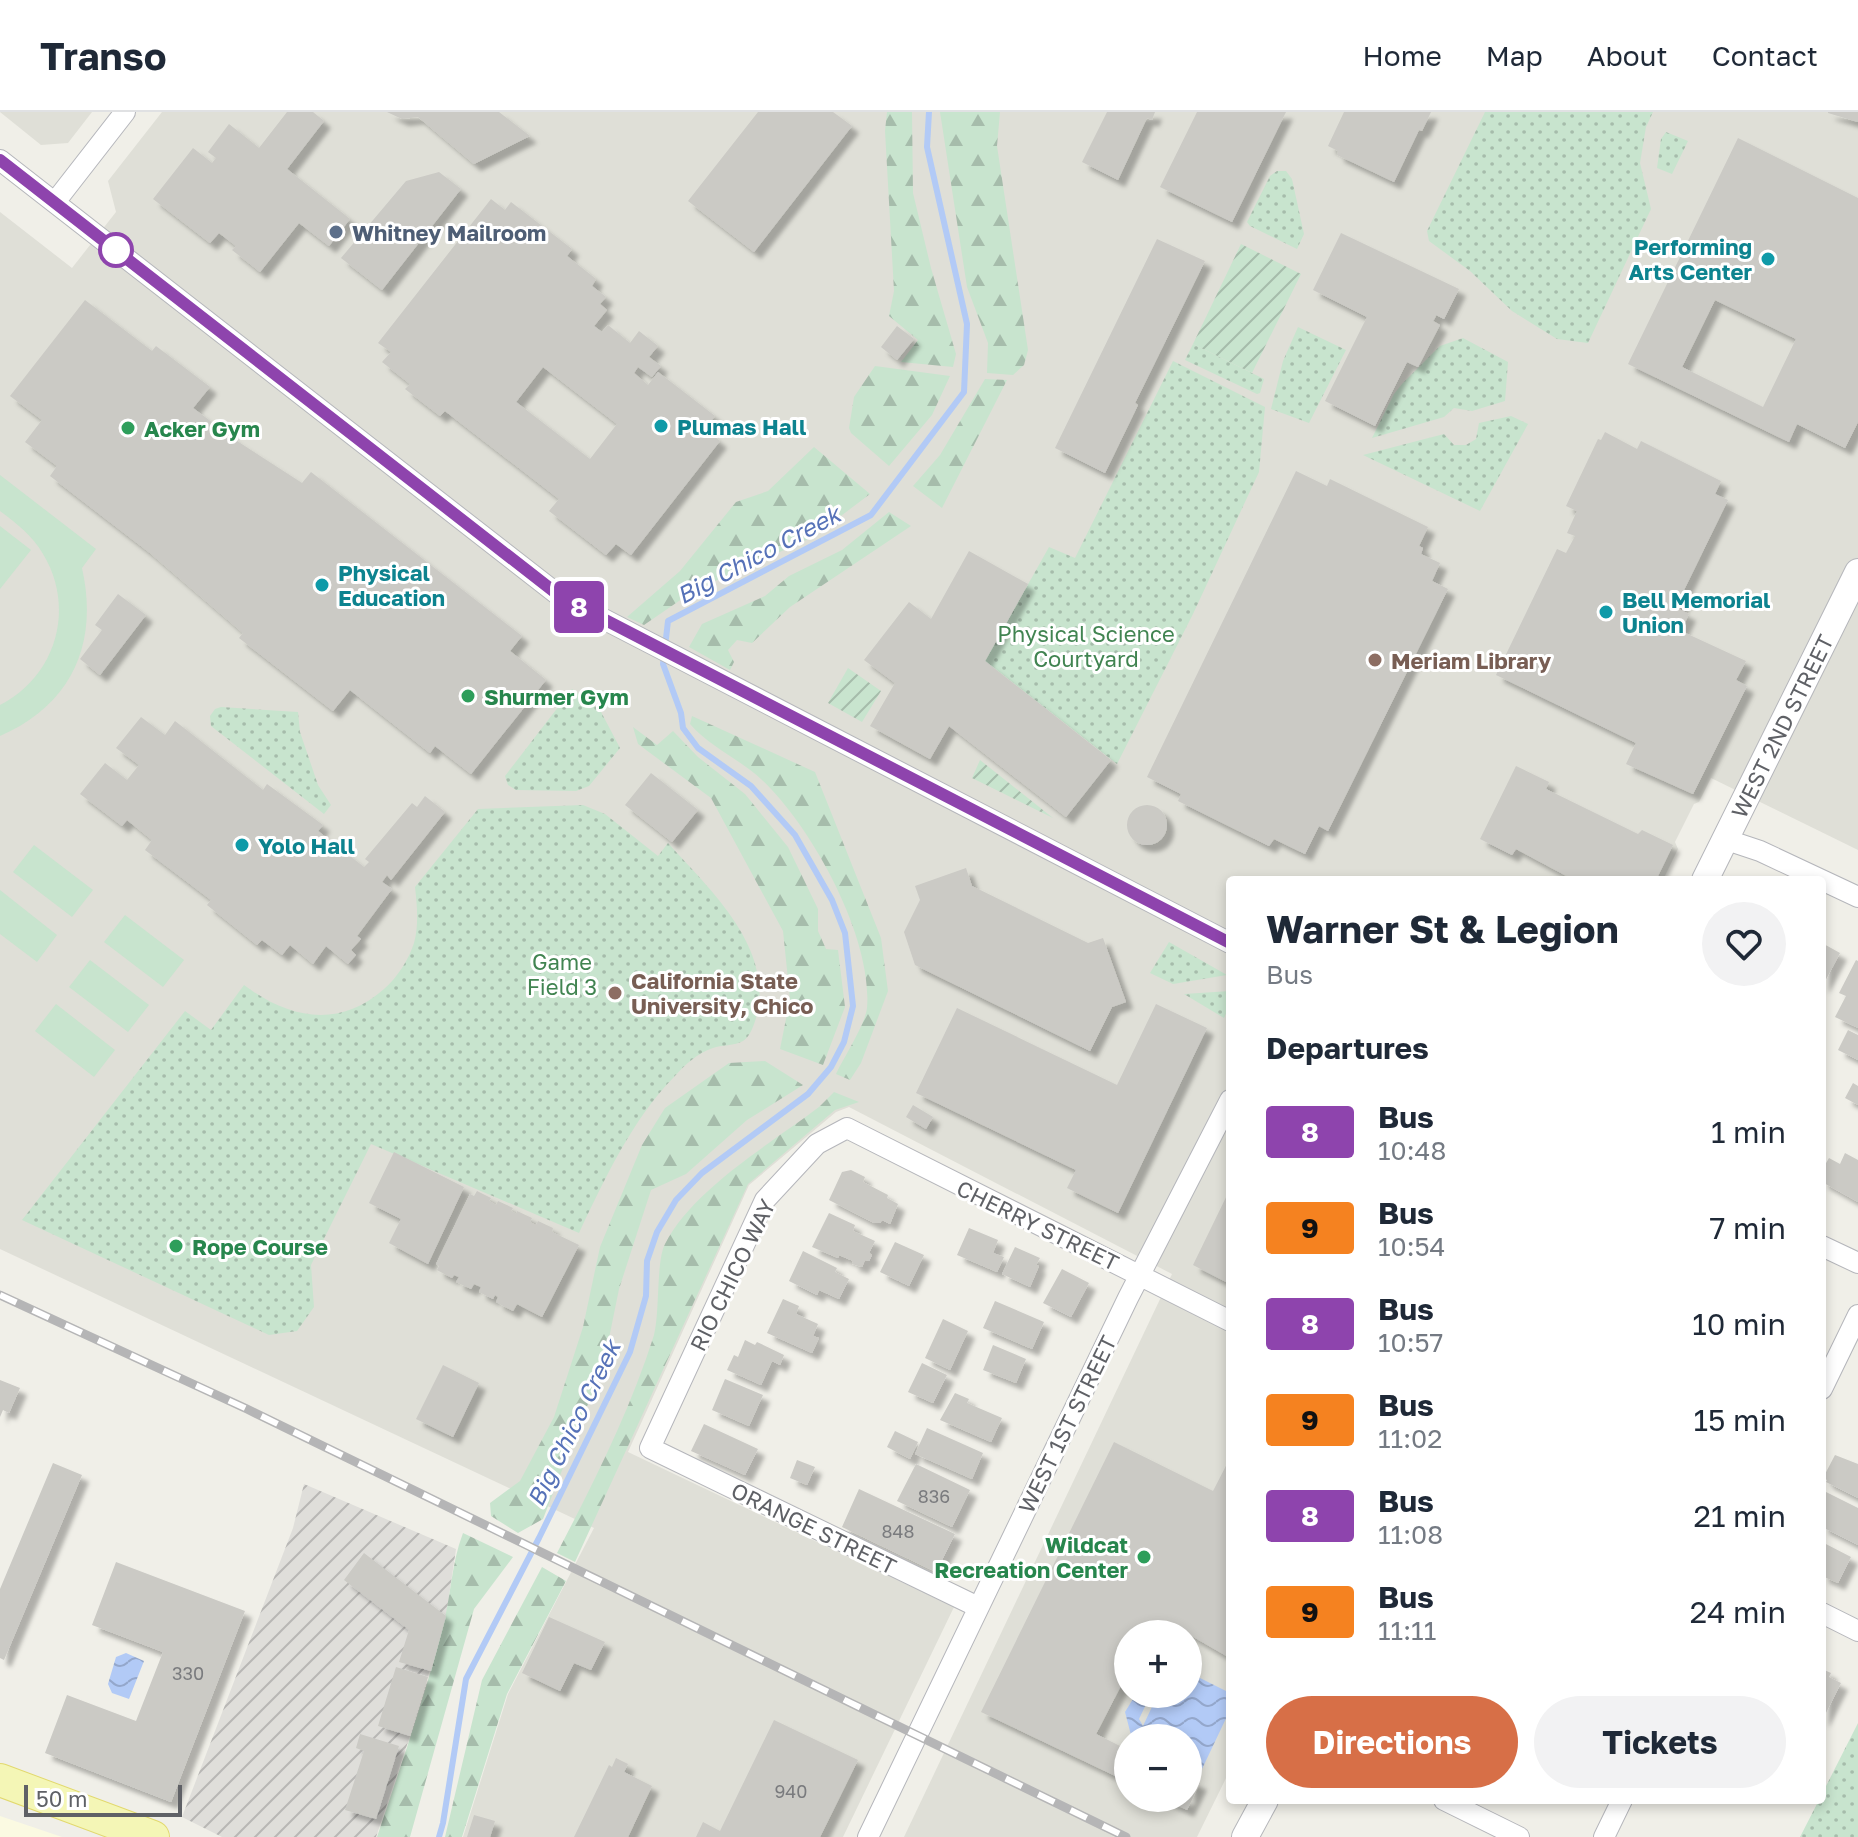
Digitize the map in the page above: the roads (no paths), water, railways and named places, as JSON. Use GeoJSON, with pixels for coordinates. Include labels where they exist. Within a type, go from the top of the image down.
{"type":"FeatureCollection","features":[{"type":"Feature","properties":{"kind":"main road"},"geometry":{"type":"LineString","coordinates":[[0,1780],[153,1837]]}},
{"type":"Feature","properties":{"kind":"street"},"geometry":{"type":"LineString","coordinates":[[55,202],[125,112]]}},
{"type":"Feature","properties":{"kind":"street"},"geometry":{"type":"LineString","coordinates":[[0,160],[561,597],[1226,941]]}},
{"type":"Feature","properties":{"kind":"street","name":"WEST 2ND STREET"},"geometry":{"type":"LineString","coordinates":[[1707,876],[1858,572]]}},
{"type":"Feature","properties":{"kind":"street"},"geometry":{"type":"LineString","coordinates":[[1724,839],[1760,851],[1813,876]]}},
{"type":"Feature","properties":{"kind":"street"},"geometry":{"type":"LineString","coordinates":[[1826,882],[1858,897]]}},
{"type":"Feature","properties":{"kind":"street","name":"WEST 1ST STREET"},"geometry":{"type":"LineString","coordinates":[[868,1837],[1139,1275],[1226,1108]]}},
{"type":"Feature","properties":{"kind":"street","name":"CHERRY STREET"},"geometry":{"type":"LineString","coordinates":[[847,1128],[1226,1319]]}},
{"type":"Feature","properties":{"kind":"street","name":"RIO CHICO WAY"},"geometry":{"type":"LineString","coordinates":[[650,1448],[765,1200],[817,1144],[847,1128]]}},
{"type":"Feature","properties":{"kind":"street"},"geometry":{"type":"LineString","coordinates":[[1826,1248],[1858,1263]]}},
{"type":"Feature","properties":{"kind":"street"},"geometry":{"type":"LineString","coordinates":[[1826,1381],[1858,1315]]}},
{"type":"Feature","properties":{"kind":"street","name":"ORANGE STREET"},"geometry":{"type":"LineString","coordinates":[[650,1448],[978,1607]]}},
{"type":"Feature","properties":{"kind":"street"},"geometry":{"type":"LineString","coordinates":[[1826,1615],[1858,1631]]}},
{"type":"Feature","properties":{"kind":"street"},"geometry":{"type":"LineString","coordinates":[[1245,1837],[1263,1804]]}},
{"type":"Feature","properties":{"kind":"street"},"geometry":{"type":"LineString","coordinates":[[1452,1804],[1519,1837]]}},
{"type":"Feature","properties":{"kind":"street"},"geometry":{"type":"LineString","coordinates":[[1604,1837],[1620,1804]]}},
{"type":"Feature","properties":{"kind":"water"},"geometry":{"type":"Polygon","coordinates":[[[126,1653],[144,1661],[129,1699],[112,1693],[108,1684],[116,1657],[126,1653]]]}},
{"type":"Feature","properties":{"kind":"water"},"geometry":{"type":"Polygon","coordinates":[[[1202,1679],[1226,1691],[1226,1718],[1202,1769],[1202,1724],[1144,1724],[1151,1708],[1202,1708],[1202,1679]]]}},
{"type":"Feature","properties":{"kind":"water"},"geometry":{"type":"Polygon","coordinates":[[[1127,1708],[1144,1708],[1139,1719],[1142,1724],[1128,1724],[1125,1712],[1127,1708]]]}},
{"type":"Feature","properties":{"kind":"waterway","name":"Big Chico Creek"},"geometry":{"type":"LineString","coordinates":[[439,1837],[466,1679],[630,1352],[646,1296],[647,1261],[657,1232],[676,1200],[702,1173],[808,1094],[831,1067],[844,1042],[853,1006],[845,933],[832,900],[795,835],[751,786],[698,748],[683,728],[681,713],[663,664],[668,621],[871,515],[964,392],[967,324],[927,147],[929,112]]}},
{"type":"Feature","properties":{"kind":"railway"},"geometry":{"type":"LineString","coordinates":[[0,1295],[247,1409],[1126,1837]]}},
{"type":"Feature","properties":{"kind":"place","name":"Whitney Mailroom"},"geometry":{"type":"Point","coordinates":[336,232]}},
{"type":"Feature","properties":{"kind":"place","name":"Performing Arts Center"},"geometry":{"type":"Point","coordinates":[1768,259]}},
{"type":"Feature","properties":{"kind":"place","name":"Plumas Hall"},"geometry":{"type":"Point","coordinates":[661,426]}},
{"type":"Feature","properties":{"kind":"place","name":"Acker Gym"},"geometry":{"type":"Point","coordinates":[128,428]}},
{"type":"Feature","properties":{"kind":"place","name":"Physical Education"},"geometry":{"type":"Point","coordinates":[322,585]}},
{"type":"Feature","properties":{"kind":"place","name":"Bell Memorial Union"},"geometry":{"type":"Point","coordinates":[1606,612]}},
{"type":"Feature","properties":{"kind":"place","name":"Meriam Library"},"geometry":{"type":"Point","coordinates":[1375,660]}},
{"type":"Feature","properties":{"kind":"place","name":"Shurmer Gym"},"geometry":{"type":"Point","coordinates":[468,696]}},
{"type":"Feature","properties":{"kind":"place","name":"Yolo Hall"},"geometry":{"type":"Point","coordinates":[242,845]}},
{"type":"Feature","properties":{"kind":"place","name":"California State University, Chico"},"geometry":{"type":"Point","coordinates":[615,993]}},
{"type":"Feature","properties":{"kind":"place","name":"Rope Course"},"geometry":{"type":"Point","coordinates":[176,1246]}},
{"type":"Feature","properties":{"kind":"place","name":"Wildcat Recreation Center"},"geometry":{"type":"Point","coordinates":[1144,1557]}},
{"type":"Feature","properties":{"kind":"park label","name":"Physical Science Courtyard"},"geometry":{"type":"Point","coordinates":[1086,646]}},
{"type":"Feature","properties":{"kind":"park label","name":"Game Field 3"},"geometry":{"type":"Point","coordinates":[562,974]}}]}
